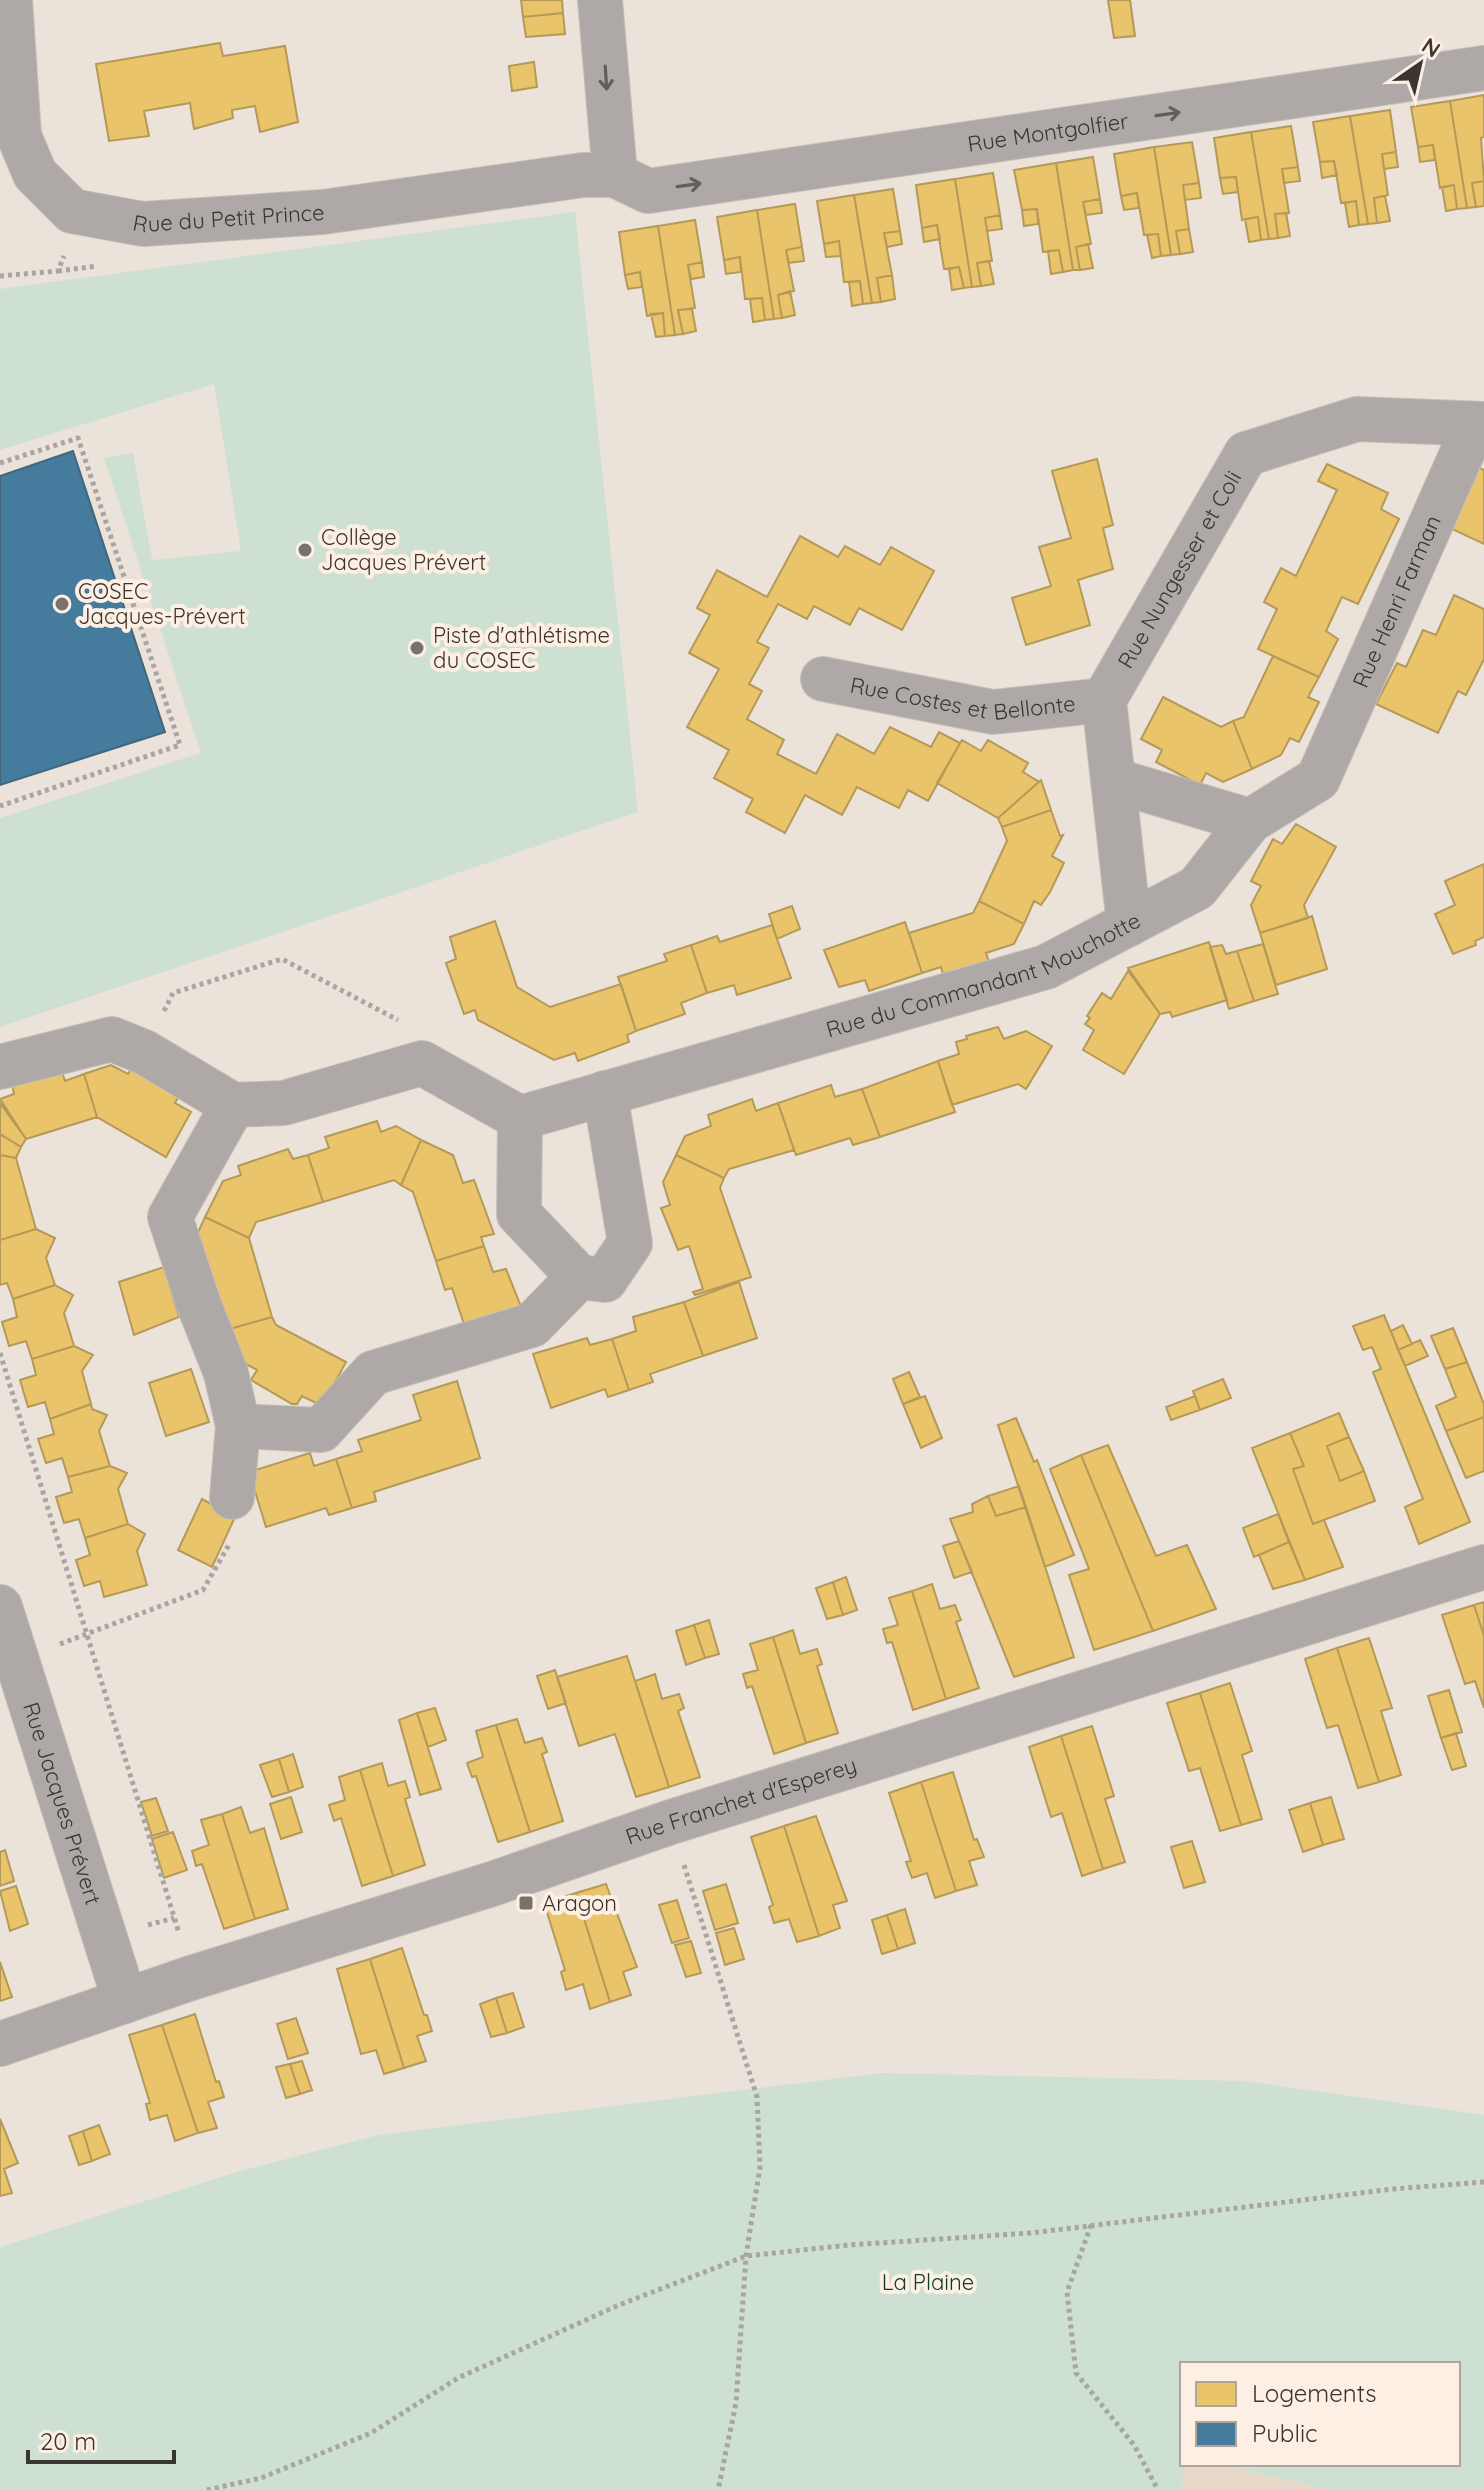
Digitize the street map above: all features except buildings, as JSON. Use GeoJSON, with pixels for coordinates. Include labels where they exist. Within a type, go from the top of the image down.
{"type":"FeatureCollection","features":[{"type":"Feature","properties":{"kind":"street"},"geometry":{"type":"LineString","coordinates":[[10,0],[19,136],[35,174],[72,211]]}},
{"type":"Feature","properties":{"kind":"street"},"geometry":{"type":"LineString","coordinates":[[600,0],[615,175]]}},
{"type":"Feature","properties":{"kind":"street","name":"Rue Montgolfier"},"geometry":{"type":"LineString","coordinates":[[615,175],[648,191],[1484,68]]}},
{"type":"Feature","properties":{"kind":"street","name":"Rue du Petit Prince"},"geometry":{"type":"LineString","coordinates":[[72,211],[143,224],[323,212],[583,175],[615,175]]}},
{"type":"Feature","properties":{"kind":"street","name":"Rue Nungesser et Coli"},"geometry":{"type":"LineString","coordinates":[[1104,700],[1246,454],[1357,419],[1479,424]]}},
{"type":"Feature","properties":{"kind":"street","name":"Rue Henri Farman"},"geometry":{"type":"LineString","coordinates":[[1318,779],[1479,424]]}},
{"type":"Feature","properties":{"kind":"street","name":"Rue Costes et Bellonte"},"geometry":{"type":"LineString","coordinates":[[823,679],[993,712],[1104,700]]}},
{"type":"Feature","properties":{"kind":"street"},"geometry":{"type":"LineString","coordinates":[[1104,700],[1129,924]]}},
{"type":"Feature","properties":{"kind":"street","name":"Rue du Commandant Mouchotte"},"geometry":{"type":"LineString","coordinates":[[520,1118],[1046,967],[1197,888],[1250,821],[1318,779]]}},
{"type":"Feature","properties":{"kind":"street"},"geometry":{"type":"LineString","coordinates":[[1113,780],[1250,821]]}},
{"type":"Feature","properties":{"kind":"street"},"geometry":{"type":"LineString","coordinates":[[0,1067],[112,1039],[144,1052],[233,1105],[284,1103],[422,1063],[520,1118],[519,1214],[579,1277],[605,1280],[630,1243],[605,1093]]}},
{"type":"Feature","properties":{"kind":"street"},"geometry":{"type":"LineString","coordinates":[[232,1497],[238,1426],[226,1373],[199,1305],[170,1217],[233,1105]]}},
{"type":"Feature","properties":{"kind":"street"},"geometry":{"type":"LineString","coordinates":[[238,1426],[321,1430],[373,1373],[532,1325],[579,1277]]}},
{"type":"Feature","properties":{"kind":"street","name":"Rue Franchet d'Esperey"},"geometry":{"type":"LineString","coordinates":[[0,2044],[188,1979],[492,1884],[671,1822],[1484,1567]]}},
{"type":"Feature","properties":{"kind":"street","name":"Rue Jacques Prévert"},"geometry":{"type":"LineString","coordinates":[[0,1607],[125,2001]]}},
{"type":"Feature","properties":{"kind":"path"},"geometry":{"type":"LineString","coordinates":[[0,276],[58,271],[72,211]]}},
{"type":"Feature","properties":{"kind":"path"},"geometry":{"type":"LineString","coordinates":[[0,463],[78,438],[180,745],[0,806]]}},
{"type":"Feature","properties":{"kind":"path"},"geometry":{"type":"LineString","coordinates":[[144,1052],[173,993],[282,959],[403,1023]]}},
{"type":"Feature","properties":{"kind":"path"},"geometry":{"type":"LineString","coordinates":[[0,1353],[181,1939],[188,1979]]}},
{"type":"Feature","properties":{"kind":"path"},"geometry":{"type":"LineString","coordinates":[[15,1660],[203,1590],[243,1520],[232,1497]]}},
{"type":"Feature","properties":{"kind":"path"},"geometry":{"type":"LineString","coordinates":[[671,1822],[757,2097],[760,2167],[746,2256],[736,2403],[718,2490]]}},
{"type":"Feature","properties":{"kind":"path"},"geometry":{"type":"LineString","coordinates":[[207,2490],[261,2478],[371,2433],[458,2378],[619,2305],[746,2256],[1091,2225],[1393,2189],[1484,2182]]}},
{"type":"Feature","properties":{"kind":"path"},"geometry":{"type":"LineString","coordinates":[[1091,2225],[1067,2292],[1076,2373],[1134,2445],[1158,2490]]}},
{"type":"Feature","properties":{"kind":"shaded area"},"geometry":{"type":"Polygon","coordinates":[[[1185,2466],[1222,2466],[1333,2490],[1181,2490],[1185,2466]]]}},
{"type":"Feature","properties":{"kind":"green space","name":"Collège Jacques Prévert"},"geometry":{"type":"Polygon","coordinates":[[[575,212],[638,812],[0,1027],[0,818],[201,753],[104,458],[133,453],[152,560],[241,551],[214,384],[0,450],[0,289],[575,212]]]}},
{"type":"Feature","properties":{"kind":"green space","name":"La Plaine"},"geometry":{"type":"Polygon","coordinates":[[[881,2073],[1244,2081],[1484,2115],[1484,2490],[1333,2490],[1222,2466],[1460,2466],[1460,2362],[1180,2362],[1180,2466],[1185,2466],[1181,2490],[0,2490],[0,2247],[237,2172],[378,2135],[881,2073]]]}},
{"type":"Feature","properties":{"kind":"place","name":"Collège Jacques Prévert"},"geometry":{"type":"Point","coordinates":[305,550]}},
{"type":"Feature","properties":{"kind":"place","name":"COSEC Jacques-Prévert"},"geometry":{"type":"Point","coordinates":[62,604]}},
{"type":"Feature","properties":{"kind":"place","name":"Piste d'athlétisme du COSEC"},"geometry":{"type":"Point","coordinates":[417,648]}},
{"type":"Feature","properties":{"kind":"place","name":"Aragon"},"geometry":{"type":"Point","coordinates":[526,1903]}}]}
